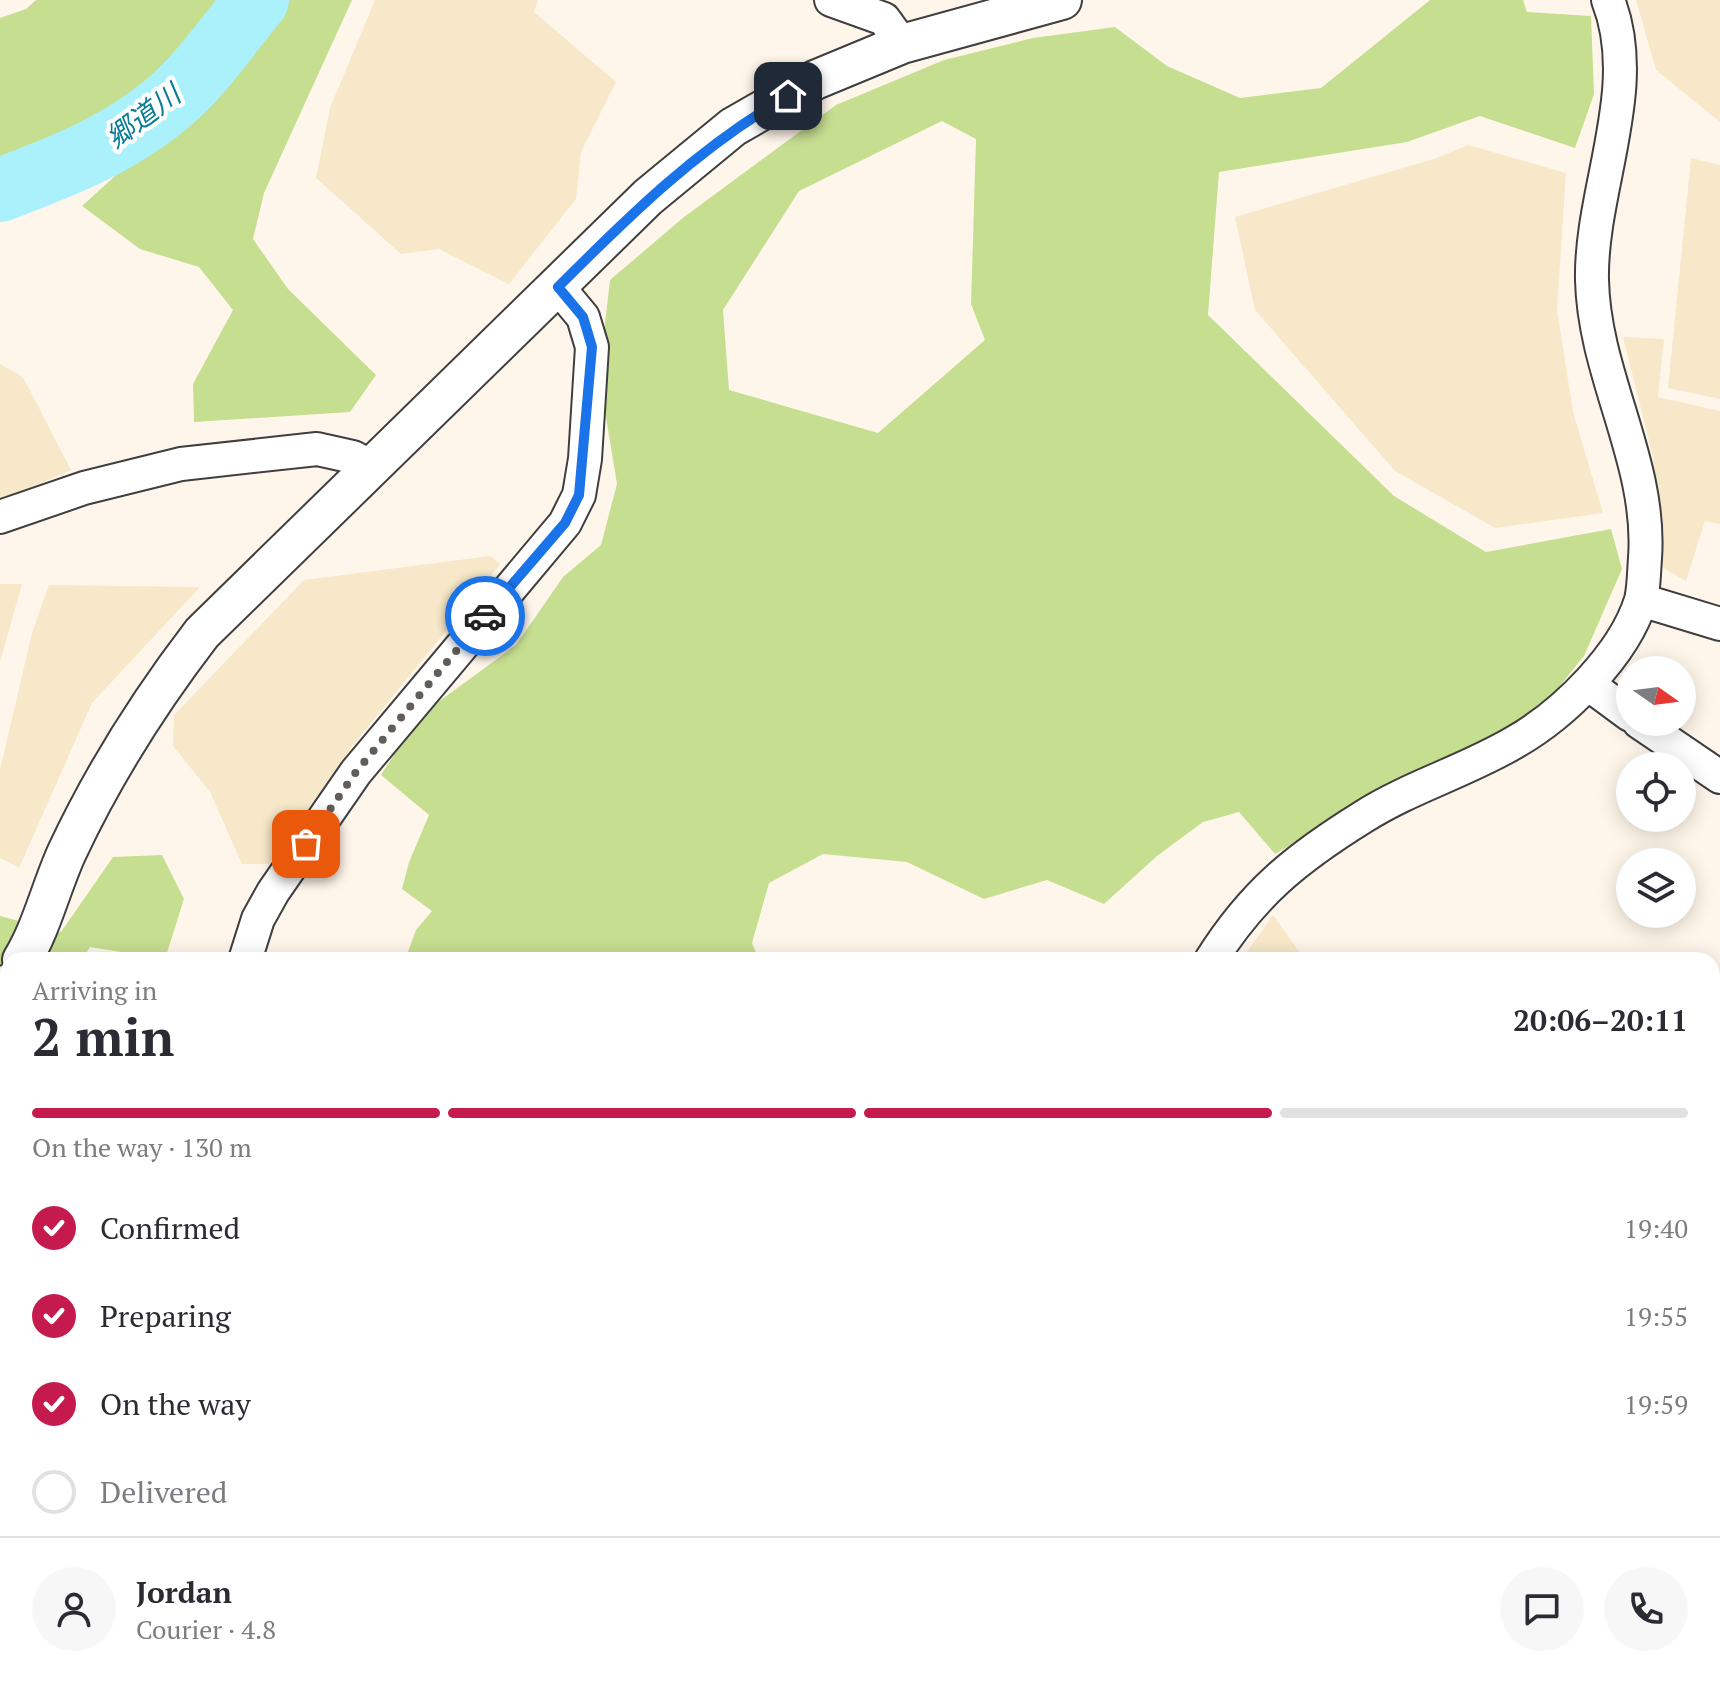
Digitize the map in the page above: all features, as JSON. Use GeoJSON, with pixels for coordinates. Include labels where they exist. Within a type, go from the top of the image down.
{"type":"FeatureCollection","features":[{"type":"Feature","properties":{"kind":"street"},"geometry":{"type":"LineString","coordinates":[[831,0],[884,19],[902,44]]}},
{"type":"Feature","properties":{"kind":"street"},"geometry":{"type":"LineString","coordinates":[[25,952],[66,855],[106,774],[153,697],[202,633],[648,197],[733,127],[815,80],[902,44],[1062,0]]}},
{"type":"Feature","properties":{"kind":"street"},"geometry":{"type":"LineString","coordinates":[[1217,952],[1252,901],[1294,863],[1366,815],[1515,742],[1555,714],[1588,684],[1617,647],[1641,600],[1646,555],[1643,499],[1598,345],[1592,281],[1594,221],[1615,130],[1619,78],[1613,12],[1608,0]]}},
{"type":"Feature","properties":{"kind":"street"},"geometry":{"type":"LineString","coordinates":[[248,952],[258,919],[273,892],[356,772],[565,523],[579,495],[592,347],[583,317],[558,287]]}},
{"type":"Feature","properties":{"kind":"street"},"geometry":{"type":"LineString","coordinates":[[0,517],[84,488],[181,464],[317,449],[353,457],[371,467]]}},
{"type":"Feature","properties":{"kind":"street"},"geometry":{"type":"LineString","coordinates":[[1641,600],[1720,624]]}},
{"type":"Feature","properties":{"kind":"street"},"geometry":{"type":"LineString","coordinates":[[1588,684],[1616,705]]}},
{"type":"Feature","properties":{"kind":"street"},"geometry":{"type":"LineString","coordinates":[[1660,736],[1720,777]]}},
{"type":"Feature","properties":{"kind":"shaded area"},"geometry":{"type":"Polygon","coordinates":[[[375,0],[538,0],[534,12],[616,82],[581,152],[576,199],[509,284],[439,249],[401,254],[316,178],[330,108],[375,0]]]}},
{"type":"Feature","properties":{"kind":"shaded area"},"geometry":{"type":"Polygon","coordinates":[[[1636,0],[1720,0],[1720,122],[1656,70],[1636,0]]]}},
{"type":"Feature","properties":{"kind":"shaded area"},"geometry":{"type":"Polygon","coordinates":[[[1468,145],[1566,173],[1557,310],[1573,412],[1603,513],[1495,528],[1395,471],[1255,310],[1235,217],[1434,159],[1468,145]]]}},
{"type":"Feature","properties":{"kind":"shaded area"},"geometry":{"type":"Polygon","coordinates":[[[1691,158],[1720,165],[1720,399],[1668,388],[1691,158]]]}},
{"type":"Feature","properties":{"kind":"shaded area"},"geometry":{"type":"Polygon","coordinates":[[[1623,337],[1664,339],[1658,397],[1720,411],[1720,524],[1705,521],[1686,581],[1660,566],[1661,524],[1653,457],[1623,337]]]}},
{"type":"Feature","properties":{"kind":"shaded area"},"geometry":{"type":"Polygon","coordinates":[[[0,364],[23,377],[71,470],[0,501],[0,364]]]}},
{"type":"Feature","properties":{"kind":"shaded area"},"geometry":{"type":"Polygon","coordinates":[[[490,556],[500,564],[350,749],[269,864],[242,864],[210,792],[173,746],[174,715],[304,580],[490,556]]]}},
{"type":"Feature","properties":{"kind":"shaded area"},"geometry":{"type":"Polygon","coordinates":[[[0,584],[22,584],[0,662],[0,584]]]}},
{"type":"Feature","properties":{"kind":"shaded area"},"geometry":{"type":"Polygon","coordinates":[[[49,585],[200,587],[92,703],[19,868],[0,858],[0,770],[32,633],[49,585]]]}},
{"type":"Feature","properties":{"kind":"shaded area"},"geometry":{"type":"Polygon","coordinates":[[[1273,915],[1299,952],[1247,952],[1273,915]]]}},
{"type":"Feature","properties":{"kind":"green space"},"geometry":{"type":"Polygon","coordinates":[[[36,0],[224,0],[197,37],[126,110],[0,157],[0,18],[26,9],[36,0]]]}},
{"type":"Feature","properties":{"kind":"green space"},"geometry":{"type":"Polygon","coordinates":[[[288,0],[352,0],[264,193],[253,239],[288,289],[376,375],[350,412],[194,422],[193,384],[233,310],[199,267],[140,249],[82,206],[125,167],[196,116],[288,0]]]}},
{"type":"Feature","properties":{"kind":"green space"},"geometry":{"type":"Polygon","coordinates":[[[1430,0],[1523,0],[1527,12],[1591,16],[1594,94],[1575,148],[1480,116],[1407,142],[1219,172],[1208,315],[1394,496],[1486,552],[1611,529],[1622,569],[1584,656],[1524,730],[1401,782],[1275,854],[1239,812],[1203,822],[1157,856],[1104,904],[1047,880],[984,899],[907,862],[823,854],[769,883],[752,943],[756,952],[408,952],[416,930],[432,911],[402,889],[409,862],[429,815],[381,775],[419,716],[516,645],[563,577],[601,545],[617,484],[599,375],[610,280],[684,217],[836,105],[944,60],[1033,38],[1115,27],[1167,66],[1240,98],[1321,88],[1430,0]],[[942,121],[799,191],[723,310],[729,390],[878,433],[985,340],[971,304],[976,139],[942,121]]]}},
{"type":"Feature","properties":{"kind":"green space"},"geometry":{"type":"Polygon","coordinates":[[[162,855],[184,899],[167,952],[121,952],[90,947],[87,952],[0,952],[0,916],[61,932],[113,857],[162,855]]]}},
{"type":"Feature","properties":{"kind":"waterway","name":"郷道川"},"geometry":{"type":"LineString","coordinates":[[0,190],[94,151],[158,111],[199,72],[257,0]]}},
{"type":"Feature","properties":{"kind":"way so far"},"geometry":{"type":"LineString","coordinates":[[306,844],[356,772],[485,616]]}},
{"type":"Feature","properties":{"kind":"route"},"geometry":{"type":"LineString","coordinates":[[485,616],[565,523],[579,495],[585,459],[592,347],[583,317],[558,287],[648,197],[733,127],[788,96]]}}]}
